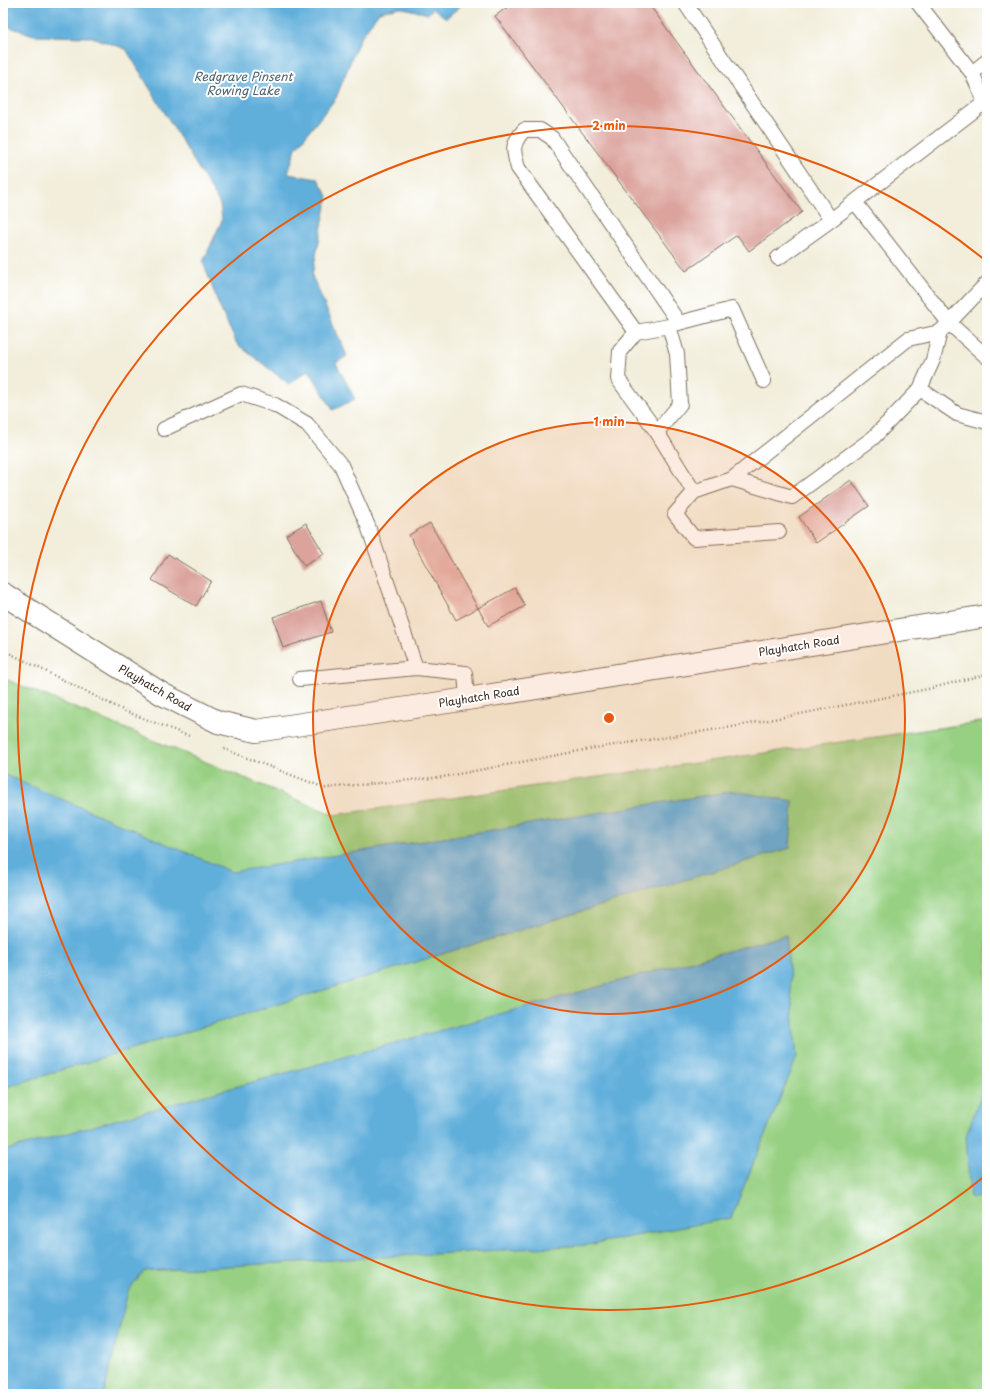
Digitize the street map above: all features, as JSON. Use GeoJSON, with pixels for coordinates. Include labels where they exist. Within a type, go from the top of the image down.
{"type":"FeatureCollection","features":[{"type":"Feature","properties":{"kind":"main road","name":"Playhatch Road"},"geometry":{"type":"LineString","coordinates":[[3,594],[162,694],[218,722],[256,731],[987,616]]}},
{"type":"Feature","properties":{"kind":"lane"},"geometry":{"type":"LineString","coordinates":[[684,3],[831,220]]}},
{"type":"Feature","properties":{"kind":"lane"},"geometry":{"type":"LineString","coordinates":[[778,258],[856,202],[986,104],[972,73],[918,3]]}},
{"type":"Feature","properties":{"kind":"lane"},"geometry":{"type":"LineString","coordinates":[[972,73],[987,61]]}},
{"type":"Feature","properties":{"kind":"lane"},"geometry":{"type":"LineString","coordinates":[[636,332],[518,168],[515,154],[515,140],[524,130],[540,130],[552,138],[674,324],[680,404],[657,432]]}},
{"type":"Feature","properties":{"kind":"lane"},"geometry":{"type":"LineString","coordinates":[[856,202],[944,328],[987,357]]}},
{"type":"Feature","properties":{"kind":"lane"},"geometry":{"type":"LineString","coordinates":[[732,479],[792,497],[873,438],[920,390],[933,360],[944,328],[987,283]]}},
{"type":"Feature","properties":{"kind":"lane"},"geometry":{"type":"LineString","coordinates":[[694,492],[657,432],[618,379],[620,351],[636,332],[732,309],[764,381]]}},
{"type":"Feature","properties":{"kind":"lane"},"geometry":{"type":"LineString","coordinates":[[779,532],[694,538],[675,514],[694,492],[732,479],[908,339],[944,328]]}},
{"type":"Feature","properties":{"kind":"lane"},"geometry":{"type":"LineString","coordinates":[[920,390],[957,414],[987,422]]}},
{"type":"Feature","properties":{"kind":"lane"},"geometry":{"type":"LineString","coordinates":[[164,429],[241,394],[275,405],[307,424],[341,465],[362,513],[416,668]]}},
{"type":"Feature","properties":{"kind":"lane"},"geometry":{"type":"LineString","coordinates":[[300,679],[416,668],[465,673],[467,699]]}},
{"type":"Feature","properties":{"kind":"path"},"geometry":{"type":"LineString","coordinates":[[3,650],[125,711],[191,737]]}},
{"type":"Feature","properties":{"kind":"path"},"geometry":{"type":"LineString","coordinates":[[220,748],[326,788],[333,788],[443,777],[595,748],[738,726],[928,689],[987,674]]}},
{"type":"Feature","properties":{"kind":"green space"},"geometry":{"type":"Polygon","coordinates":[[[3,678],[334,815],[987,721],[987,1394],[3,1394],[3,678]]]}},
{"type":"Feature","properties":{"kind":"water","name":"Redgrave Pinsent Rowing Lake"},"geometry":{"type":"Polygon","coordinates":[[[3,3],[464,3],[446,18],[433,8],[428,14],[399,7],[379,12],[359,40],[336,98],[296,148],[288,174],[318,179],[328,196],[312,276],[347,356],[336,363],[355,399],[333,410],[309,370],[289,384],[237,344],[220,308],[203,262],[222,220],[220,204],[126,49],[92,37],[37,36],[3,25],[3,3]]]}},
{"type":"Feature","properties":{"kind":"water"},"geometry":{"type":"Polygon","coordinates":[[[3,774],[232,872],[733,791],[793,801],[790,848],[3,1088],[3,774]]]}},
{"type":"Feature","properties":{"kind":"water"},"geometry":{"type":"Polygon","coordinates":[[[786,935],[797,1057],[731,1218],[587,1245],[145,1271],[128,1291],[104,1394],[3,1394],[3,1151],[786,935]]]}},
{"type":"Feature","properties":{"kind":"water"},"geometry":{"type":"Polygon","coordinates":[[[987,1078],[987,1199],[970,1197],[966,1136],[987,1078]]]}},
{"type":"Feature","properties":{"kind":"building"},"geometry":{"type":"Polygon","coordinates":[[[513,3],[648,3],[802,212],[749,251],[737,235],[686,271],[495,16],[513,3]]]}},
{"type":"Feature","properties":{"kind":"building"},"geometry":{"type":"Polygon","coordinates":[[[851,480],[869,506],[816,543],[799,517],[851,480]]]}},
{"type":"Feature","properties":{"kind":"building"},"geometry":{"type":"Polygon","coordinates":[[[306,523],[324,554],[304,566],[286,535],[306,523]]]}},
{"type":"Feature","properties":{"kind":"building"},"geometry":{"type":"Polygon","coordinates":[[[430,523],[478,608],[456,620],[409,535],[430,523]]]}},
{"type":"Feature","properties":{"kind":"building"},"geometry":{"type":"Polygon","coordinates":[[[168,554],[211,581],[196,606],[152,580],[168,554]]]}},
{"type":"Feature","properties":{"kind":"building"},"geometry":{"type":"Polygon","coordinates":[[[515,588],[525,606],[488,626],[478,608],[515,588]]]}},
{"type":"Feature","properties":{"kind":"building"},"geometry":{"type":"Polygon","coordinates":[[[321,601],[331,632],[283,648],[273,617],[321,601]]]}}]}
